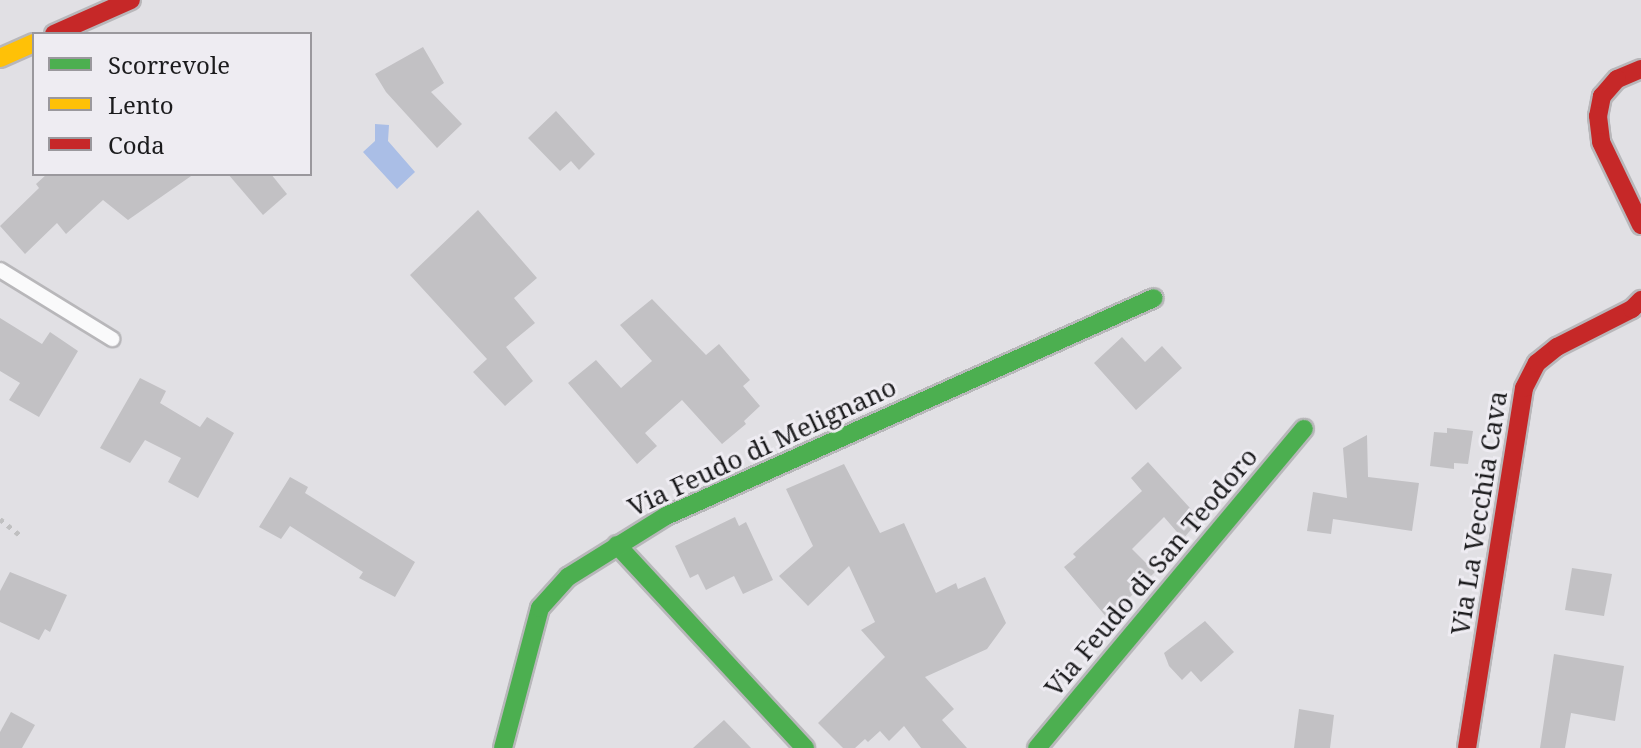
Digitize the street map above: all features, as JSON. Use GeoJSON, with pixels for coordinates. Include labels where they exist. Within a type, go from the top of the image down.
{"type":"FeatureCollection","features":[{"type":"Feature","properties":{"kind":"street"},"geometry":{"type":"LineString","coordinates":[[59,32],[131,0]]}},
{"type":"Feature","properties":{"kind":"street"},"geometry":{"type":"LineString","coordinates":[[0,58],[32,44]]}},
{"type":"Feature","properties":{"kind":"street"},"geometry":{"type":"LineString","coordinates":[[1641,69],[1617,79],[1602,96],[1598,116],[1601,142],[1641,225]]}},
{"type":"Feature","properties":{"kind":"street","name":"Via Feudo di Melignano"},"geometry":{"type":"LineString","coordinates":[[503,748],[540,608],[568,577],[666,516],[1154,298]]}},
{"type":"Feature","properties":{"kind":"street","name":"Via La Vecchia Cava"},"geometry":{"type":"LineString","coordinates":[[1467,748],[1524,388],[1537,363],[1557,347],[1632,309],[1641,300]]}},
{"type":"Feature","properties":{"kind":"street","name":"Via Feudo di San Teodoro"},"geometry":{"type":"LineString","coordinates":[[1037,748],[1304,429]]}},
{"type":"Feature","properties":{"kind":"street"},"geometry":{"type":"LineString","coordinates":[[617,545],[805,748]]}},
{"type":"Feature","properties":{"kind":"lane"},"geometry":{"type":"LineString","coordinates":[[0,270],[112,339]]}},
{"type":"Feature","properties":{"kind":"path"},"geometry":{"type":"LineString","coordinates":[[0,519],[21,536]]}},
{"type":"Feature","properties":{"kind":"water"},"geometry":{"type":"Polygon","coordinates":[[[375,124],[389,125],[388,141],[415,172],[397,189],[363,152],[375,141],[375,124]]]}},
{"type":"Feature","properties":{"kind":"building"},"geometry":{"type":"Polygon","coordinates":[[[423,47],[444,83],[431,92],[462,124],[437,148],[386,92],[375,74],[423,47]]]}},
{"type":"Feature","properties":{"kind":"building"},"geometry":{"type":"Polygon","coordinates":[[[556,111],[595,154],[579,170],[571,161],[560,171],[528,138],[556,111]]]}},
{"type":"Feature","properties":{"kind":"building"},"geometry":{"type":"Polygon","coordinates":[[[45,176],[191,176],[128,220],[103,200],[66,234],[57,223],[25,254],[0,226],[39,188],[36,184],[45,176]]]}},
{"type":"Feature","properties":{"kind":"building"},"geometry":{"type":"Polygon","coordinates":[[[230,176],[273,176],[287,194],[263,215],[230,176]]]}},
{"type":"Feature","properties":{"kind":"building"},"geometry":{"type":"Polygon","coordinates":[[[478,210],[537,278],[514,298],[535,323],[506,347],[533,381],[505,406],[473,372],[487,359],[410,275],[478,210]]]}},
{"type":"Feature","properties":{"kind":"building"},"geometry":{"type":"Polygon","coordinates":[[[652,299],[706,355],[719,344],[750,380],[743,386],[760,406],[744,421],[746,424],[722,444],[682,400],[645,433],[657,446],[637,464],[568,383],[596,360],[621,388],[652,361],[620,325],[652,299]]]}},
{"type":"Feature","properties":{"kind":"building"},"geometry":{"type":"Polygon","coordinates":[[[0,318],[42,344],[50,332],[78,351],[39,417],[9,400],[20,383],[0,371],[0,318]]]}},
{"type":"Feature","properties":{"kind":"building"},"geometry":{"type":"Polygon","coordinates":[[[1122,337],[1145,362],[1162,346],[1182,368],[1136,410],[1094,363],[1122,337]]]}},
{"type":"Feature","properties":{"kind":"building"},"geometry":{"type":"Polygon","coordinates":[[[140,378],[166,391],[160,403],[200,427],[207,417],[234,433],[198,498],[168,482],[181,458],[145,440],[130,463],[100,448],[140,378]]]}},
{"type":"Feature","properties":{"kind":"building"},"geometry":{"type":"Polygon","coordinates":[[[1447,428],[1473,431],[1468,464],[1454,463],[1454,469],[1430,466],[1434,432],[1447,433],[1447,428]]]}},
{"type":"Feature","properties":{"kind":"building"},"geometry":{"type":"Polygon","coordinates":[[[1367,435],[1368,477],[1419,483],[1412,531],[1333,519],[1331,534],[1307,531],[1313,492],[1347,498],[1343,448],[1367,435]]]}},
{"type":"Feature","properties":{"kind":"building"},"geometry":{"type":"Polygon","coordinates":[[[1148,462],[1200,519],[1183,539],[1164,517],[1132,549],[1155,572],[1108,619],[1064,567],[1076,557],[1073,554],[1142,491],[1131,478],[1148,462]]]}},
{"type":"Feature","properties":{"kind":"building"},"geometry":{"type":"Polygon","coordinates":[[[844,464],[880,533],[904,523],[936,593],[956,583],[958,589],[985,577],[1006,623],[987,649],[925,677],[954,709],[942,720],[967,748],[921,748],[904,726],[889,741],[880,731],[855,748],[843,748],[818,723],[885,657],[861,630],[875,622],[849,566],[808,606],[779,576],[813,546],[786,489],[844,464]]]}},
{"type":"Feature","properties":{"kind":"building"},"geometry":{"type":"Polygon","coordinates":[[[290,477],[308,487],[305,493],[415,562],[395,597],[359,578],[363,572],[290,526],[281,539],[259,527],[290,477]]]}},
{"type":"Feature","properties":{"kind":"building"},"geometry":{"type":"Polygon","coordinates":[[[735,517],[739,526],[746,522],[773,580],[743,594],[734,576],[706,590],[698,574],[690,578],[675,546],[735,517]]]}},
{"type":"Feature","properties":{"kind":"building"},"geometry":{"type":"Polygon","coordinates":[[[1572,568],[1612,574],[1604,616],[1565,610],[1572,568]]]}},
{"type":"Feature","properties":{"kind":"building"},"geometry":{"type":"Polygon","coordinates":[[[10,572],[67,595],[50,632],[45,629],[39,640],[0,622],[0,591],[10,572]]]}},
{"type":"Feature","properties":{"kind":"building"},"geometry":{"type":"Polygon","coordinates":[[[1205,621],[1234,652],[1201,682],[1191,671],[1182,680],[1169,666],[1164,653],[1205,621]]]}},
{"type":"Feature","properties":{"kind":"building"},"geometry":{"type":"Polygon","coordinates":[[[1554,654],[1624,666],[1615,721],[1571,713],[1565,748],[1540,748],[1554,654]]]}},
{"type":"Feature","properties":{"kind":"building"},"geometry":{"type":"Polygon","coordinates":[[[1299,709],[1334,715],[1330,748],[1294,748],[1299,709]]]}},
{"type":"Feature","properties":{"kind":"building"},"geometry":{"type":"Polygon","coordinates":[[[11,712],[35,725],[22,748],[0,748],[0,732],[11,712]]]}},
{"type":"Feature","properties":{"kind":"building"},"geometry":{"type":"Polygon","coordinates":[[[724,720],[751,748],[693,748],[724,720]]]}},
{"type":"Feature","properties":{"kind":"traffic: fast"},"geometry":{"type":"LineString","coordinates":[[503,748],[540,608],[568,577],[666,516],[1154,298]]}},
{"type":"Feature","properties":{"kind":"traffic: fast"},"geometry":{"type":"LineString","coordinates":[[1037,748],[1304,429]]}},
{"type":"Feature","properties":{"kind":"traffic: fast"},"geometry":{"type":"LineString","coordinates":[[617,545],[805,748]]}},
{"type":"Feature","properties":{"kind":"traffic: slow"},"geometry":{"type":"LineString","coordinates":[[0,58],[32,44]]}},
{"type":"Feature","properties":{"kind":"traffic: jam"},"geometry":{"type":"LineString","coordinates":[[59,32],[131,0]]}},
{"type":"Feature","properties":{"kind":"traffic: jam"},"geometry":{"type":"LineString","coordinates":[[1641,69],[1617,79],[1602,96],[1598,116],[1601,142],[1641,225]]}},
{"type":"Feature","properties":{"kind":"traffic: jam"},"geometry":{"type":"LineString","coordinates":[[1467,748],[1524,388],[1537,363],[1557,347],[1632,309],[1641,300]]}}]}
